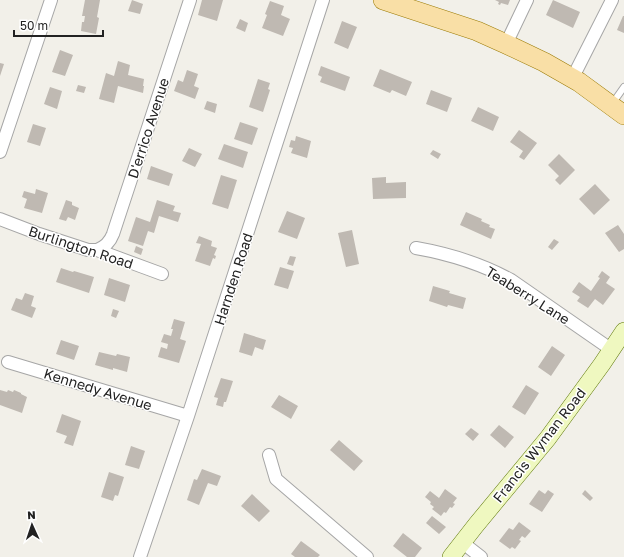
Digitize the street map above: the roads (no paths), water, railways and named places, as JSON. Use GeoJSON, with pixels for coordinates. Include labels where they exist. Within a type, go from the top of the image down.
{"type":"FeatureCollection","features":[{"type":"Feature","properties":{"kind":"main road"},"geometry":{"type":"LineString","coordinates":[[385,0],[477,31],[544,62],[572,78],[617,110]]}},
{"type":"Feature","properties":{"kind":"main road","name":"Francis Wyman Road"},"geometry":{"type":"LineString","coordinates":[[451,557],[548,438],[612,350],[624,331]]}},
{"type":"Feature","properties":{"kind":"street"},"geometry":{"type":"LineString","coordinates":[[0,152],[50,0]]}},
{"type":"Feature","properties":{"kind":"street","name":"D'errico Avenue"},"geometry":{"type":"LineString","coordinates":[[97,250],[104,247],[111,239],[113,234],[190,0]]}},
{"type":"Feature","properties":{"kind":"street","name":"Harnden Road"},"geometry":{"type":"LineString","coordinates":[[140,557],[188,416],[323,0]]}},
{"type":"Feature","properties":{"kind":"street"},"geometry":{"type":"LineString","coordinates":[[506,44],[527,0]]}},
{"type":"Feature","properties":{"kind":"street"},"geometry":{"type":"LineString","coordinates":[[572,78],[612,0]]}},
{"type":"Feature","properties":{"kind":"street","name":"Burlington Road"},"geometry":{"type":"LineString","coordinates":[[0,219],[88,250],[97,250],[162,274]]}},
{"type":"Feature","properties":{"kind":"street","name":"Teaberry Lane"},"geometry":{"type":"LineString","coordinates":[[416,248],[457,257],[496,272],[511,280],[612,350]]}},
{"type":"Feature","properties":{"kind":"street","name":"Kennedy Avenue"},"geometry":{"type":"LineString","coordinates":[[8,362],[188,416]]}},
{"type":"Feature","properties":{"kind":"street"},"geometry":{"type":"LineString","coordinates":[[269,455],[276,479],[367,557]]}},
{"type":"Feature","properties":{"kind":"street"},"geometry":{"type":"LineString","coordinates":[[462,543],[481,557]]}},
{"type":"Feature","properties":{"kind":"lane"},"geometry":{"type":"LineString","coordinates":[[617,110],[624,87]]}}]}
